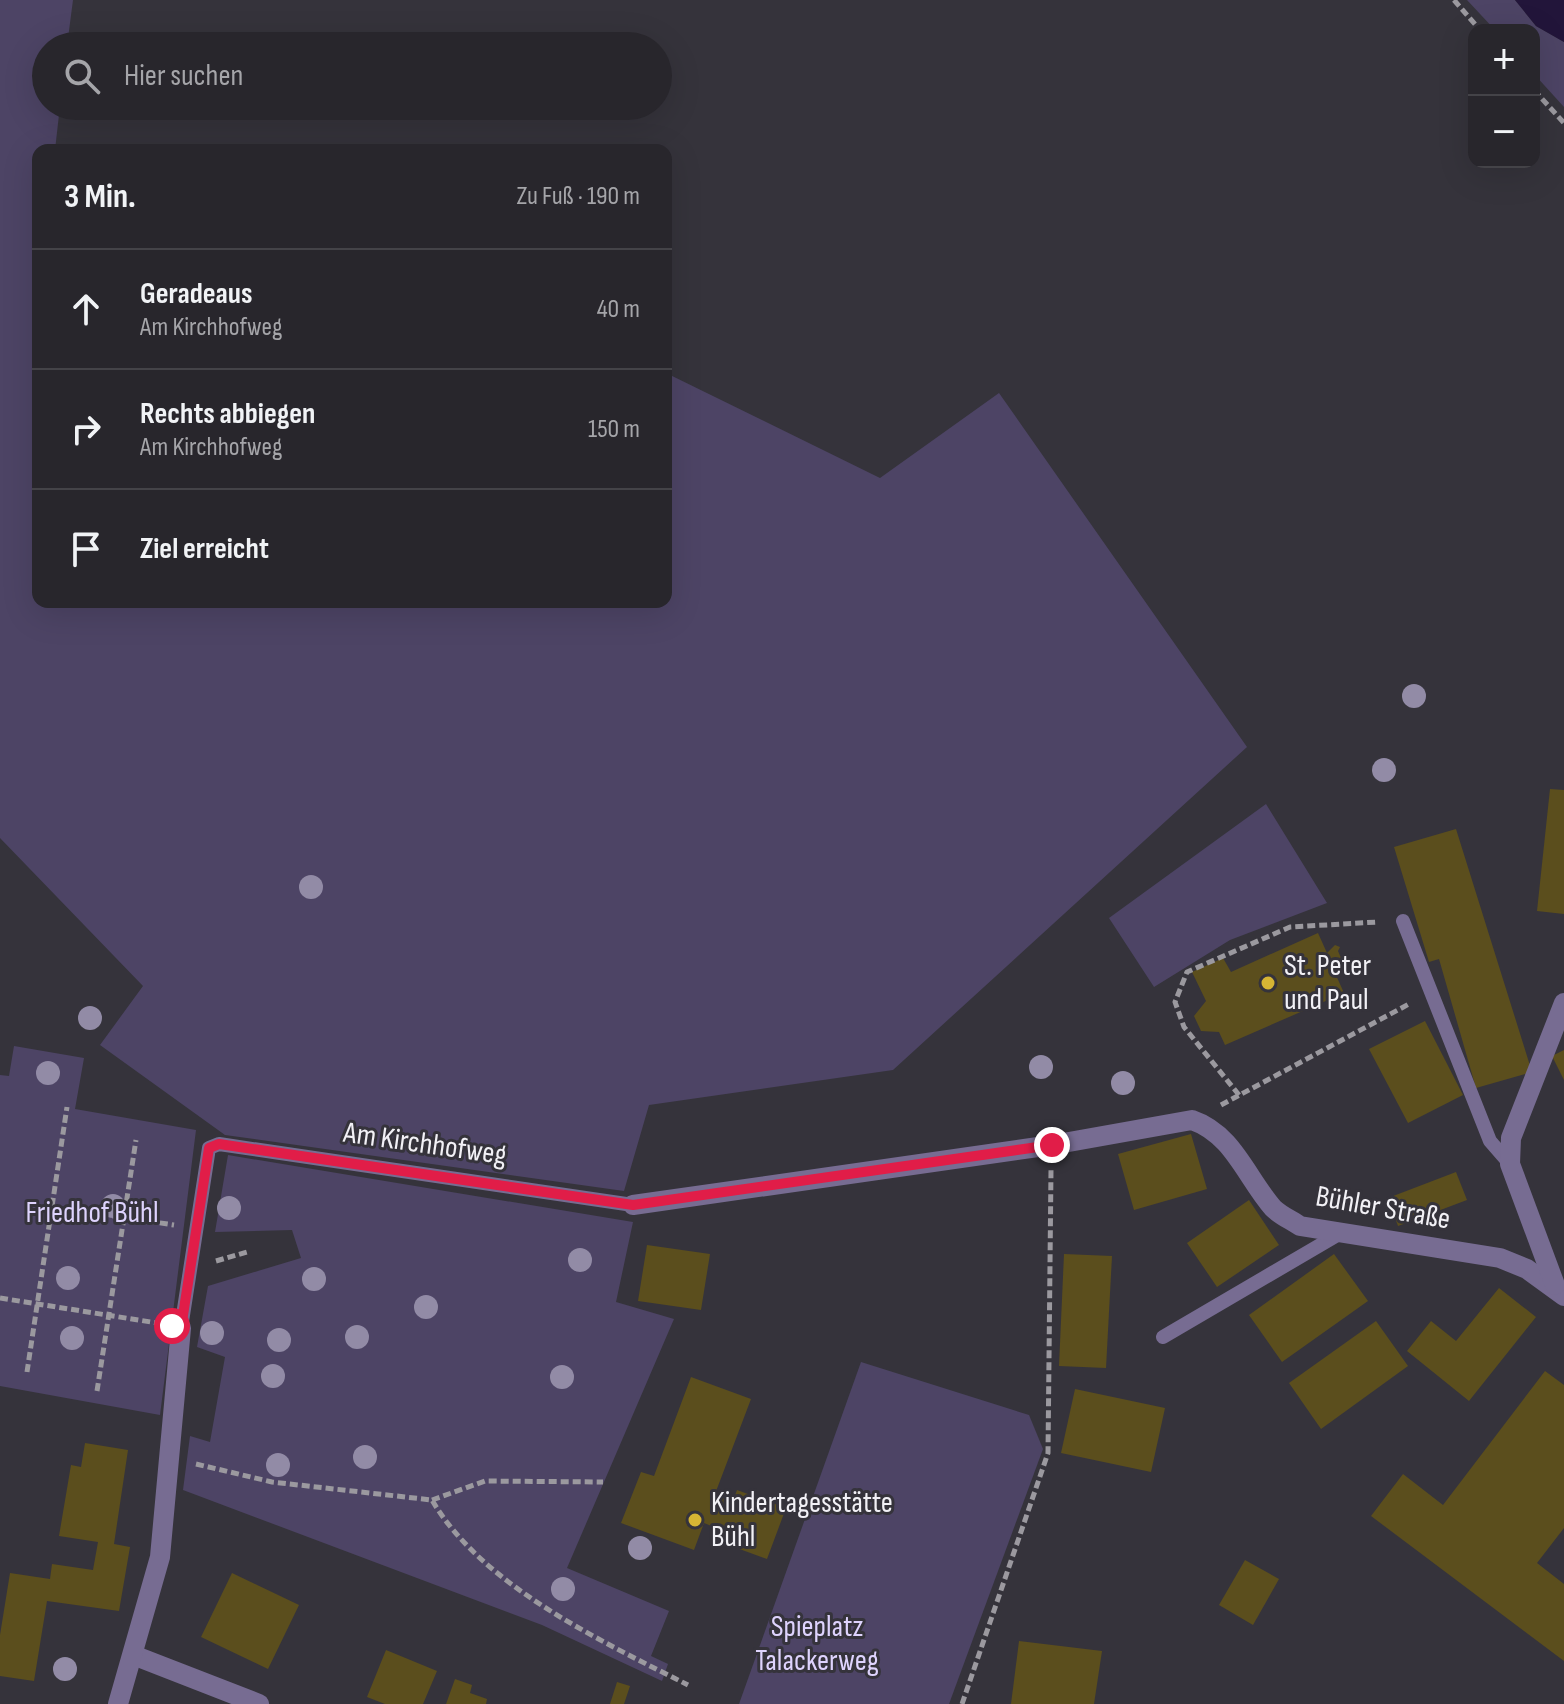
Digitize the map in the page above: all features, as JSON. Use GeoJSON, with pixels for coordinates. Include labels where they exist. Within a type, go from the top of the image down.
{"type":"FeatureCollection","features":[{"type":"Feature","properties":{"kind":"street","name":"Bühler Straße"},"geometry":{"type":"LineString","coordinates":[[1559,1290],[1510,1164],[1511,1138],[1564,1003]]}},
{"type":"Feature","properties":{"kind":"street","name":"Bühler Straße"},"geometry":{"type":"LineString","coordinates":[[1192,1120],[1211,1127],[1223,1138],[1275,1210],[1300,1226],[1500,1258],[1559,1290]]}},
{"type":"Feature","properties":{"kind":"street","name":"Am Kirchhofweg"},"geometry":{"type":"LineString","coordinates":[[633,1205],[1052,1145],[1192,1120]]}},
{"type":"Feature","properties":{"kind":"street","name":"Am Kirchhofweg"},"geometry":{"type":"LineString","coordinates":[[118,1704],[160,1557],[181,1328]]}},
{"type":"Feature","properties":{"kind":"street"},"geometry":{"type":"LineString","coordinates":[[133,1655],[259,1704]]}},
{"type":"Feature","properties":{"kind":"lane","name":"Bühler Straße"},"geometry":{"type":"LineString","coordinates":[[1403,921],[1490,1141],[1510,1164]]}},
{"type":"Feature","properties":{"kind":"lane","name":"Am Kirchhofweg"},"geometry":{"type":"LineString","coordinates":[[181,1328],[209,1148],[219,1144],[633,1205]]}},
{"type":"Feature","properties":{"kind":"lane"},"geometry":{"type":"LineString","coordinates":[[1163,1337],[1339,1234]]}},
{"type":"Feature","properties":{"kind":"path"},"geometry":{"type":"LineString","coordinates":[[1454,0],[1475,24]]}},
{"type":"Feature","properties":{"kind":"path"},"geometry":{"type":"LineString","coordinates":[[1539,96],[1564,123]]}},
{"type":"Feature","properties":{"kind":"path"},"geometry":{"type":"LineString","coordinates":[[1239,1095],[1184,1027],[1175,1002],[1187,972],[1290,927],[1403,921]]}},
{"type":"Feature","properties":{"kind":"path"},"geometry":{"type":"LineString","coordinates":[[1192,1120],[1431,992]]}},
{"type":"Feature","properties":{"kind":"path"},"geometry":{"type":"LineString","coordinates":[[27,1372],[67,1107]]}},
{"type":"Feature","properties":{"kind":"path"},"geometry":{"type":"LineString","coordinates":[[97,1391],[136,1140]]}},
{"type":"Feature","properties":{"kind":"path"},"geometry":{"type":"LineString","coordinates":[[962,1704],[1048,1453],[1052,1145]]}},
{"type":"Feature","properties":{"kind":"path"},"geometry":{"type":"LineString","coordinates":[[53,1207],[195,1228]]}},
{"type":"Feature","properties":{"kind":"path"},"geometry":{"type":"LineString","coordinates":[[0,1298],[108,1313],[181,1328]]}},
{"type":"Feature","properties":{"kind":"path"},"geometry":{"type":"LineString","coordinates":[[171,1458],[272,1482],[432,1500],[485,1481],[603,1482]]}},
{"type":"Feature","properties":{"kind":"path"},"geometry":{"type":"LineString","coordinates":[[432,1500],[442,1517],[509,1582],[593,1637],[688,1685]]}},
{"type":"Feature","properties":{"kind":"green space"},"geometry":{"type":"Polygon","coordinates":[[[0,0],[73,0],[69,32],[32,32],[32,120],[58,120],[56,144],[32,144],[32,608],[672,608],[672,376],[880,478],[999,393],[1247,747],[893,1070],[649,1105],[624,1191],[225,1135],[100,1045],[143,986],[0,838],[0,0]]]}},
{"type":"Feature","properties":{"kind":"green space"},"geometry":{"type":"Polygon","coordinates":[[[1467,0],[1515,0],[1534,24],[1489,24],[1467,0]]]}},
{"type":"Feature","properties":{"kind":"green space"},"geometry":{"type":"Polygon","coordinates":[[[1540,28],[1564,42],[1564,107],[1540,81],[1540,28]]]}},
{"type":"Feature","properties":{"kind":"green space"},"geometry":{"type":"Polygon","coordinates":[[[1266,804],[1327,903],[1230,940],[1154,987],[1109,918],[1266,804]]]}},
{"type":"Feature","properties":{"kind":"green space","name":"Friedhof Bühl"},"geometry":{"type":"Polygon","coordinates":[[[14,1046],[84,1058],[75,1109],[196,1130],[160,1415],[0,1386],[0,1075],[9,1076],[14,1046]]]}},
{"type":"Feature","properties":{"kind":"green space"},"geometry":{"type":"Polygon","coordinates":[[[228,1155],[633,1222],[616,1302],[674,1319],[567,1568],[669,1611],[651,1656],[668,1664],[662,1681],[542,1625],[183,1490],[190,1436],[210,1442],[225,1357],[197,1347],[208,1286],[301,1258],[292,1230],[215,1232],[228,1155]]]}},
{"type":"Feature","properties":{"kind":"green space","name":"Spieplatz Talackerweg"},"geometry":{"type":"Polygon","coordinates":[[[861,1362],[1029,1415],[1043,1449],[949,1704],[739,1704],[861,1362]]]}},
{"type":"Feature","properties":{"kind":"shaded area"},"geometry":{"type":"Polygon","coordinates":[[[1515,0],[1564,0],[1564,42],[1540,28],[1540,24],[1534,24],[1515,0]]]}},
{"type":"Feature","properties":{"kind":"building"},"geometry":{"type":"Polygon","coordinates":[[[1550,789],[1564,790],[1564,914],[1537,911],[1550,789]]]}},
{"type":"Feature","properties":{"kind":"building"},"geometry":{"type":"Polygon","coordinates":[[[1456,829],[1532,1072],[1476,1088],[1439,959],[1429,962],[1394,847],[1456,829]]]}},
{"type":"Feature","properties":{"kind":"building","name":"St. Peter und Paul"},"geometry":{"type":"Polygon","coordinates":[[[1318,933],[1327,953],[1335,945],[1340,947],[1338,951],[1344,965],[1348,965],[1347,970],[1335,973],[1344,993],[1225,1045],[1219,1032],[1201,1031],[1194,1016],[1206,1001],[1192,972],[1223,958],[1231,972],[1318,933]]]}},
{"type":"Feature","properties":{"kind":"building"},"geometry":{"type":"Polygon","coordinates":[[[1425,1021],[1463,1095],[1408,1123],[1369,1049],[1425,1021]]]}},
{"type":"Feature","properties":{"kind":"building"},"geometry":{"type":"Polygon","coordinates":[[[1564,1050],[1564,1080],[1552,1056],[1564,1050]]]}},
{"type":"Feature","properties":{"kind":"building"},"geometry":{"type":"Polygon","coordinates":[[[1191,1134],[1207,1189],[1134,1210],[1118,1154],[1191,1134]]]}},
{"type":"Feature","properties":{"kind":"building"},"geometry":{"type":"Polygon","coordinates":[[[1456,1172],[1467,1200],[1398,1226],[1388,1198],[1456,1172]]]}},
{"type":"Feature","properties":{"kind":"building"},"geometry":{"type":"Polygon","coordinates":[[[1249,1200],[1279,1245],[1217,1287],[1187,1243],[1249,1200]]]}},
{"type":"Feature","properties":{"kind":"building"},"geometry":{"type":"Polygon","coordinates":[[[647,1245],[710,1254],[701,1310],[638,1301],[647,1245]]]}},
{"type":"Feature","properties":{"kind":"building"},"geometry":{"type":"Polygon","coordinates":[[[1064,1254],[1112,1256],[1106,1368],[1059,1366],[1064,1254]]]}},
{"type":"Feature","properties":{"kind":"building"},"geometry":{"type":"Polygon","coordinates":[[[1334,1254],[1368,1301],[1282,1362],[1249,1315],[1334,1254]]]}},
{"type":"Feature","properties":{"kind":"building"},"geometry":{"type":"Polygon","coordinates":[[[1499,1288],[1536,1317],[1469,1401],[1407,1351],[1431,1321],[1456,1341],[1499,1288]]]}},
{"type":"Feature","properties":{"kind":"building"},"geometry":{"type":"Polygon","coordinates":[[[1376,1321],[1408,1366],[1321,1429],[1289,1383],[1376,1321]]]}},
{"type":"Feature","properties":{"kind":"building"},"geometry":{"type":"Polygon","coordinates":[[[1545,1371],[1564,1385],[1564,1528],[1537,1563],[1564,1584],[1564,1661],[1371,1516],[1403,1474],[1443,1505],[1545,1371]]]}},
{"type":"Feature","properties":{"kind":"building"},"geometry":{"type":"Polygon","coordinates":[[[691,1377],[751,1399],[715,1494],[733,1501],[737,1490],[786,1508],[767,1559],[715,1540],[719,1529],[704,1523],[694,1550],[621,1523],[641,1472],[654,1476],[691,1377]]]}},
{"type":"Feature","properties":{"kind":"building"},"geometry":{"type":"Polygon","coordinates":[[[1075,1389],[1165,1408],[1151,1472],[1061,1453],[1075,1389]]]}},
{"type":"Feature","properties":{"kind":"building"},"geometry":{"type":"Polygon","coordinates":[[[85,1443],[128,1450],[114,1544],[130,1547],[119,1611],[47,1601],[34,1681],[0,1676],[0,1635],[10,1573],[50,1579],[52,1564],[93,1570],[98,1542],[59,1536],[71,1465],[81,1467],[85,1443]]]}},
{"type":"Feature","properties":{"kind":"building"},"geometry":{"type":"Polygon","coordinates":[[[1245,1560],[1279,1579],[1253,1625],[1219,1605],[1245,1560]]]}},
{"type":"Feature","properties":{"kind":"building"},"geometry":{"type":"Polygon","coordinates":[[[232,1573],[299,1605],[268,1669],[201,1637],[232,1573]]]}},
{"type":"Feature","properties":{"kind":"building"},"geometry":{"type":"Polygon","coordinates":[[[1019,1641],[1102,1651],[1094,1704],[1011,1704],[1019,1641]]]}},
{"type":"Feature","properties":{"kind":"building"},"geometry":{"type":"Polygon","coordinates":[[[386,1650],[437,1671],[423,1704],[385,1704],[367,1697],[386,1650]]]}},
{"type":"Feature","properties":{"kind":"building"},"geometry":{"type":"Polygon","coordinates":[[[455,1679],[472,1685],[470,1693],[487,1699],[486,1704],[446,1704],[455,1679]]]}},
{"type":"Feature","properties":{"kind":"building"},"geometry":{"type":"Polygon","coordinates":[[[617,1682],[630,1686],[624,1704],[610,1704],[617,1682]]]}},
{"type":"Feature","properties":{"kind":"place","name":"St. Peter und Paul"},"geometry":{"type":"Point","coordinates":[1268,983]}},
{"type":"Feature","properties":{"kind":"place","name":"Kindertagesstätte Bühl"},"geometry":{"type":"Point","coordinates":[695,1520]}},
{"type":"Feature","properties":{"kind":"route"},"geometry":{"type":"LineString","coordinates":[[172,1326],[181,1328],[203,1175],[209,1148],[219,1144],[633,1205],[706,1197],[1052,1145]]}}]}
